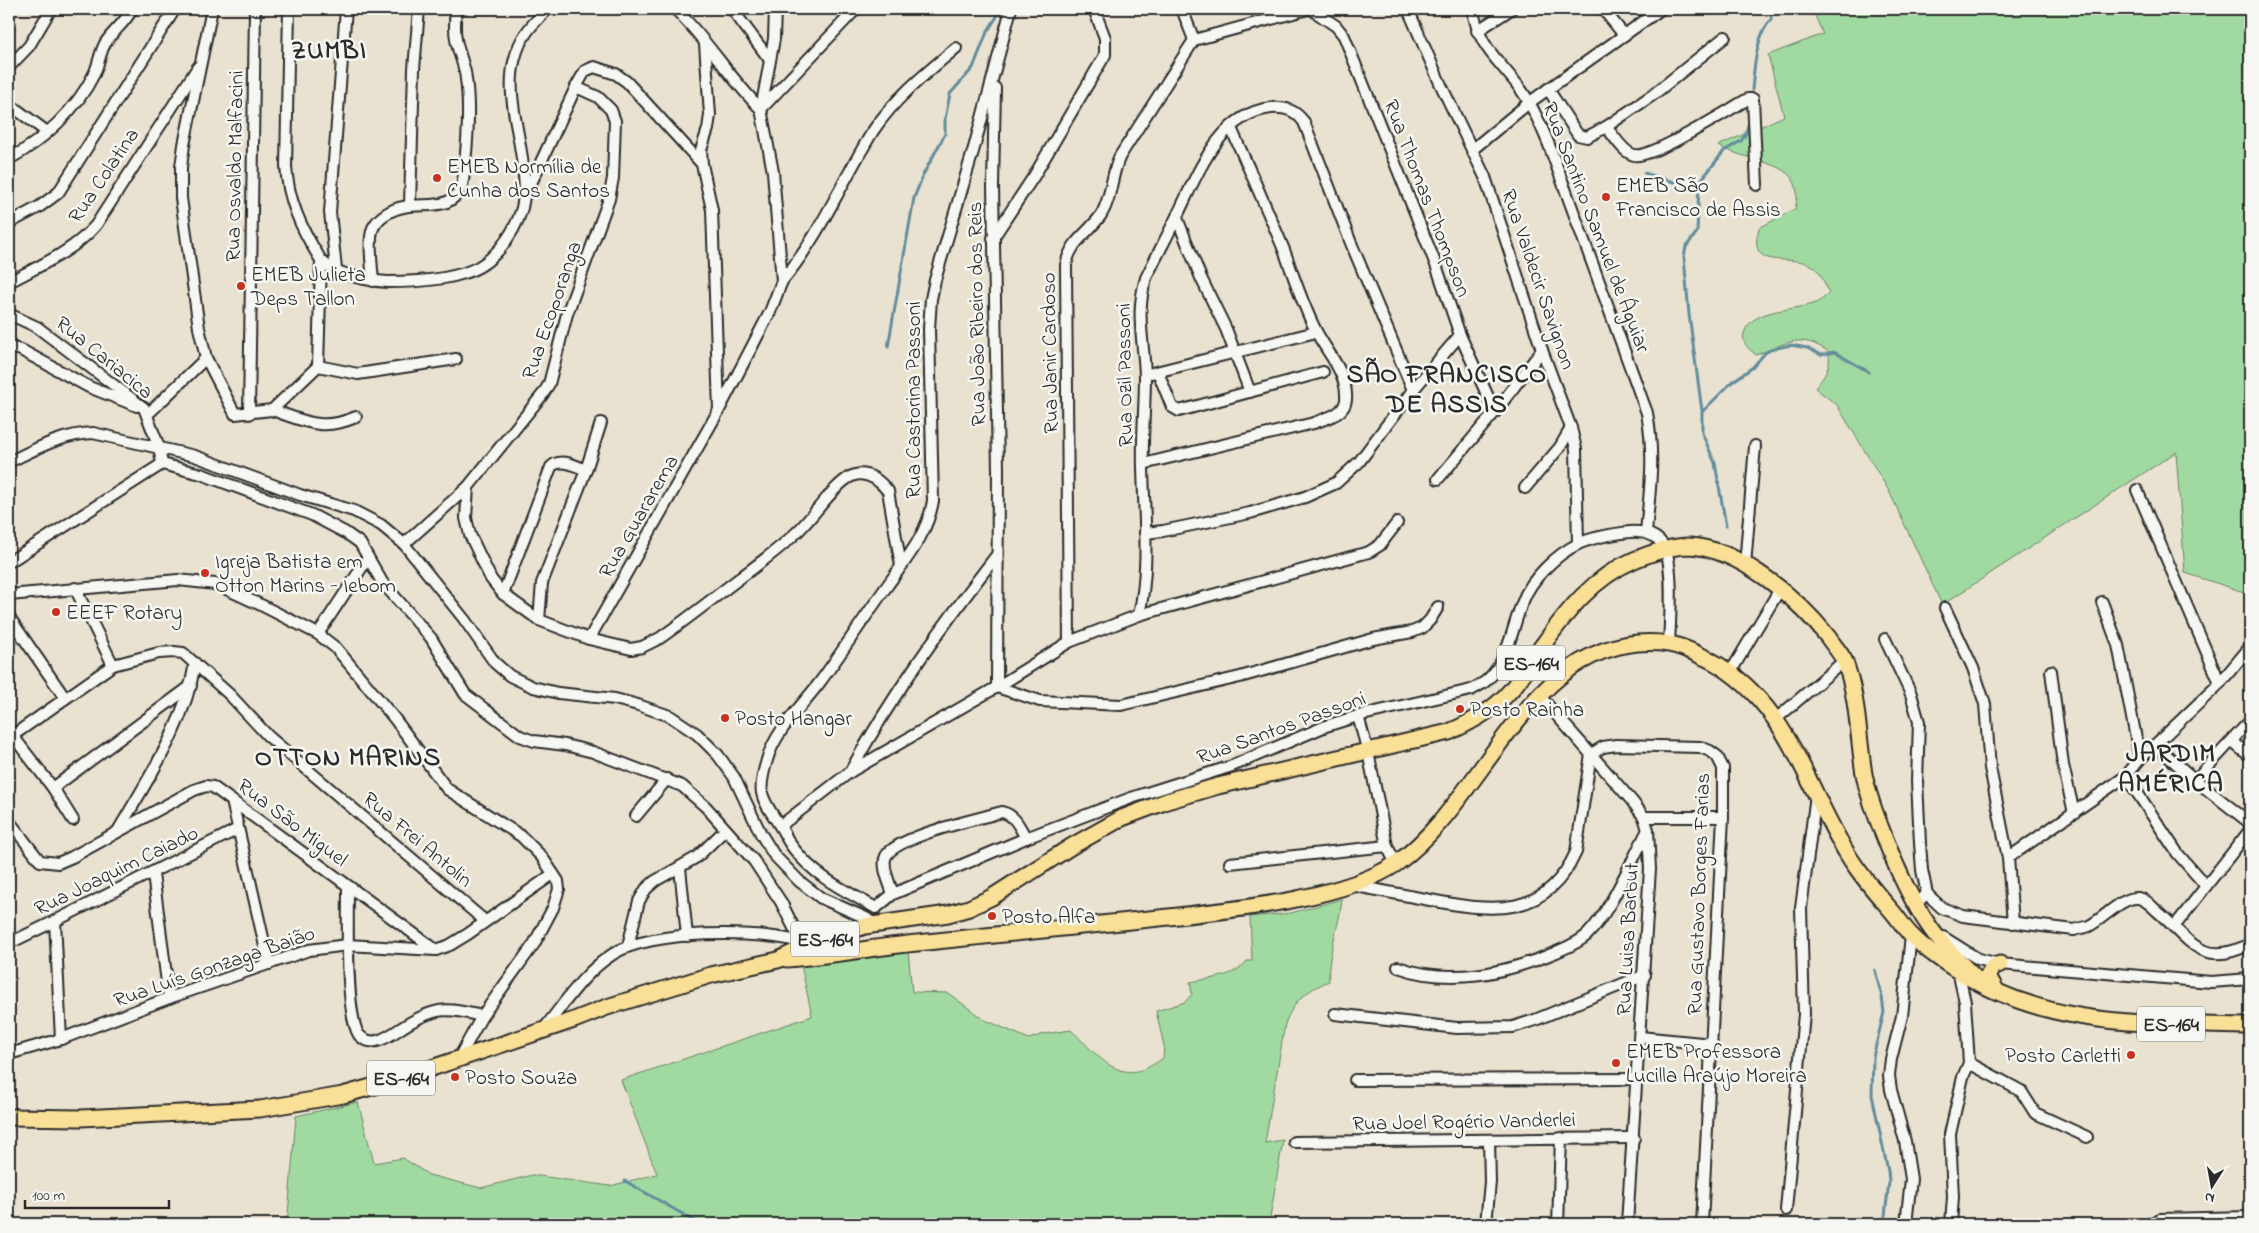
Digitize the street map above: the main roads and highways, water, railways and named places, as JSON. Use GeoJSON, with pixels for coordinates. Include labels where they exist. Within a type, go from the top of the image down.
{"type":"FeatureCollection","features":[{"type":"Feature","properties":{"kind":"highway","name":"ES-164"},"geometry":{"type":"LineString","coordinates":[[778,960],[805,944],[848,931],[877,918],[948,914],[969,908],[992,897],[1072,846],[1122,818],[1167,801],[1270,773],[1449,732],[1476,720],[1510,693],[1542,646],[1583,595],[1604,576],[1633,560],[1665,549],[1690,546],[1729,557],[1745,564],[1780,589],[1802,607],[1844,661],[1856,713],[1865,776],[1872,804],[1884,838],[1915,904],[1930,928],[1978,982]]}},
{"type":"Feature","properties":{"kind":"highway","name":"ES-164"},"geometry":{"type":"LineString","coordinates":[[9,1117],[81,1118],[260,1109],[343,1095],[543,1031],[607,1007],[711,975],[778,960],[818,957],[874,947],[1222,911],[1304,897],[1349,885],[1376,875],[1396,864],[1430,834],[1470,786],[1538,694],[1585,658],[1610,648],[1634,644],[1670,644],[1689,650],[1730,673],[1758,696],[1776,719],[1848,854],[1868,885],[1896,915],[1911,936],[1958,971],[2022,1002],[2091,1019],[2144,1024],[2250,1026]]}},
{"type":"Feature","properties":{"kind":"highway"},"geometry":{"type":"LineString","coordinates":[[1896,915],[1954,954]]}},
{"type":"Feature","properties":{"kind":"highway"},"geometry":{"type":"LineString","coordinates":[[848,931],[844,939],[848,952]]}},
{"type":"Feature","properties":{"kind":"highway"},"geometry":{"type":"LineString","coordinates":[[1996,990],[1988,976],[1993,967],[2000,964]]}},
{"type":"Feature","properties":{"kind":"waterway"},"geometry":{"type":"LineString","coordinates":[[888,347],[914,198],[923,175],[945,134],[945,119],[950,94],[973,68],[987,32],[1002,9]]}},
{"type":"Feature","properties":{"kind":"waterway"},"geometry":{"type":"LineString","coordinates":[[1752,90],[1759,43],[1766,26],[1771,20],[1771,9]]}},
{"type":"Feature","properties":{"kind":"waterway"},"geometry":{"type":"LineString","coordinates":[[1726,526],[1715,463],[1702,433],[1702,411],[1689,314],[1684,257],[1686,247],[1697,232],[1699,183],[1724,151],[1741,141],[1750,119]]}},
{"type":"Feature","properties":{"kind":"waterway"},"geometry":{"type":"LineString","coordinates":[[1644,173],[1697,189]]}},
{"type":"Feature","properties":{"kind":"waterway"},"geometry":{"type":"LineString","coordinates":[[1703,411],[1732,382],[1753,367],[1765,353],[1772,349],[1791,345],[1807,348],[1821,355],[1834,352],[1869,372]]}},
{"type":"Feature","properties":{"kind":"waterway"},"geometry":{"type":"LineString","coordinates":[[1875,970],[1884,1012],[1873,1057],[1872,1095],[1888,1171],[1889,1182],[1884,1224]]}},
{"type":"Feature","properties":{"kind":"waterway"},"geometry":{"type":"LineString","coordinates":[[625,1181],[700,1224]]}},
{"type":"Feature","properties":{"kind":"place","name":"EMEB Normília de Cunha dos Santos"},"geometry":{"type":"Point","coordinates":[437,178]}},
{"type":"Feature","properties":{"kind":"place","name":"EMEB São Francisco de Assis"},"geometry":{"type":"Point","coordinates":[1606,197]}},
{"type":"Feature","properties":{"kind":"place","name":"EMEB Julieta Deps Tallon"},"geometry":{"type":"Point","coordinates":[241,286]}},
{"type":"Feature","properties":{"kind":"place","name":"Igreja Batista em Otton Marins - Iebom"},"geometry":{"type":"Point","coordinates":[205,573]}},
{"type":"Feature","properties":{"kind":"place","name":"EEEF Rotary"},"geometry":{"type":"Point","coordinates":[56,612]}},
{"type":"Feature","properties":{"kind":"place","name":"Posto Rainha"},"geometry":{"type":"Point","coordinates":[1460,709]}},
{"type":"Feature","properties":{"kind":"place","name":"Posto Hangar"},"geometry":{"type":"Point","coordinates":[725,718]}},
{"type":"Feature","properties":{"kind":"place","name":"Posto Alfa"},"geometry":{"type":"Point","coordinates":[992,916]}},
{"type":"Feature","properties":{"kind":"place","name":"Posto Carletti"},"geometry":{"type":"Point","coordinates":[2131,1055]}},
{"type":"Feature","properties":{"kind":"place","name":"EMEB Professora Lucilla Araújo Moreira"},"geometry":{"type":"Point","coordinates":[1616,1063]}},
{"type":"Feature","properties":{"kind":"place","name":"Posto Souza"},"geometry":{"type":"Point","coordinates":[455,1077]}},
{"type":"Feature","properties":{"kind":"district","name":"ZUMBI"},"geometry":{"type":"Point","coordinates":[329,49]}},
{"type":"Feature","properties":{"kind":"district","name":"SÃO FRANCISCO DE ASSIS"},"geometry":{"type":"Point","coordinates":[1447,388]}},
{"type":"Feature","properties":{"kind":"district","name":"OTTON MARINS"},"geometry":{"type":"Point","coordinates":[348,756]}},
{"type":"Feature","properties":{"kind":"district","name":"JARDIM AMÉRICA"},"geometry":{"type":"Point","coordinates":[2171,767]}}]}
